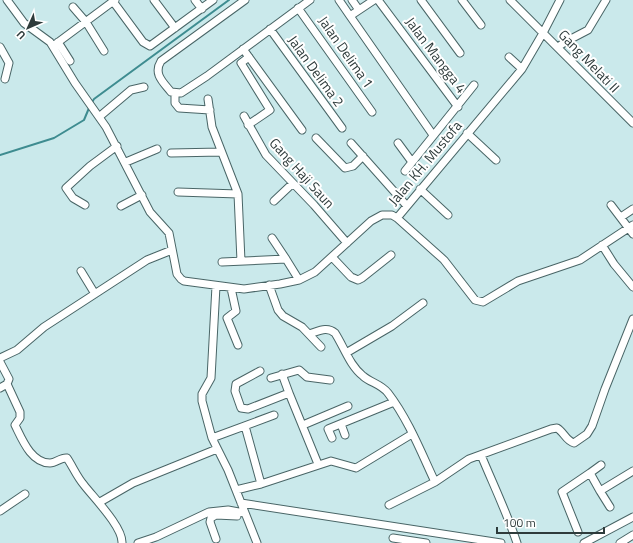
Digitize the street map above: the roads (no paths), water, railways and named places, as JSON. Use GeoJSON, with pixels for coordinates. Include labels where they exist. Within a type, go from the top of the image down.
{"type":"FeatureCollection","features":[{"type":"Feature","properties":{"kind":"street"},"geometry":{"type":"LineString","coordinates":[[7,0],[24,23],[55,44],[70,61]]}},
{"type":"Feature","properties":{"kind":"street"},"geometry":{"type":"LineString","coordinates":[[55,44],[114,0],[143,42],[148,46],[153,46],[213,0]]}},
{"type":"Feature","properties":{"kind":"street"},"geometry":{"type":"LineString","coordinates":[[154,0],[176,28]]}},
{"type":"Feature","properties":{"kind":"street"},"geometry":{"type":"LineString","coordinates":[[195,0],[202,9]]}},
{"type":"Feature","properties":{"kind":"street"},"geometry":{"type":"LineString","coordinates":[[245,0],[161,61],[157,72],[159,78],[171,92],[175,94],[181,93],[207,76],[310,0]]}},
{"type":"Feature","properties":{"kind":"street"},"geometry":{"type":"LineString","coordinates":[[339,0],[433,135]]}},
{"type":"Feature","properties":{"kind":"street"},"geometry":{"type":"LineString","coordinates":[[352,0],[359,10]]}},
{"type":"Feature","properties":{"kind":"street"},"geometry":{"type":"LineString","coordinates":[[350,16],[374,0]]}},
{"type":"Feature","properties":{"kind":"street","name":"Jalan Mangga 4"},"geometry":{"type":"LineString","coordinates":[[378,0],[458,107]]}},
{"type":"Feature","properties":{"kind":"street"},"geometry":{"type":"LineString","coordinates":[[421,0],[460,53]]}},
{"type":"Feature","properties":{"kind":"street"},"geometry":{"type":"LineString","coordinates":[[462,0],[481,25]]}},
{"type":"Feature","properties":{"kind":"street","name":"Gang Melati II"},"geometry":{"type":"LineString","coordinates":[[510,0],[633,123]]}},
{"type":"Feature","properties":{"kind":"street","name":"Jalan KH. Mustofa"},"geometry":{"type":"LineString","coordinates":[[55,44],[85,98],[92,106],[126,162],[150,212],[169,233],[177,274],[181,280],[244,289],[299,280],[315,272],[377,217],[387,214],[396,218],[522,68],[543,33],[560,0]]}},
{"type":"Feature","properties":{"kind":"street"},"geometry":{"type":"LineString","coordinates":[[558,47],[588,30],[606,0]]}},
{"type":"Feature","properties":{"kind":"street"},"geometry":{"type":"LineString","coordinates":[[73,7],[86,22],[104,51]]}},
{"type":"Feature","properties":{"kind":"street","name":"Jalan Delima 1"},"geometry":{"type":"LineString","coordinates":[[298,8],[372,112]]}},
{"type":"Feature","properties":{"kind":"street","name":"Jalan Delima 2"},"geometry":{"type":"LineString","coordinates":[[270,29],[342,128]]}},
{"type":"Feature","properties":{"kind":"street"},"geometry":{"type":"LineString","coordinates":[[0,47],[10,63],[5,79]]}},
{"type":"Feature","properties":{"kind":"street"},"geometry":{"type":"LineString","coordinates":[[243,49],[302,130]]}},
{"type":"Feature","properties":{"kind":"street"},"geometry":{"type":"LineString","coordinates":[[248,125],[270,110],[241,63],[249,57]]}},
{"type":"Feature","properties":{"kind":"street"},"geometry":{"type":"LineString","coordinates":[[509,57],[522,68]]}},
{"type":"Feature","properties":{"kind":"street"},"geometry":{"type":"LineString","coordinates":[[405,171],[474,86]]}},
{"type":"Feature","properties":{"kind":"street"},"geometry":{"type":"LineString","coordinates":[[99,117],[131,90],[144,87]]}},
{"type":"Feature","properties":{"kind":"street"},"geometry":{"type":"LineString","coordinates":[[175,94],[174,103],[179,108],[210,110]]}},
{"type":"Feature","properties":{"kind":"street"},"geometry":{"type":"LineString","coordinates":[[208,99],[212,127],[238,194],[241,261]]}},
{"type":"Feature","properties":{"kind":"street","name":"Gang Haji Saun"},"geometry":{"type":"LineString","coordinates":[[244,116],[266,155],[292,184],[314,204],[347,243]]}},
{"type":"Feature","properties":{"kind":"street"},"geometry":{"type":"LineString","coordinates":[[467,133],[496,160]]}},
{"type":"Feature","properties":{"kind":"street"},"geometry":{"type":"LineString","coordinates":[[316,138],[345,168],[353,166],[363,156]]}},
{"type":"Feature","properties":{"kind":"street"},"geometry":{"type":"LineString","coordinates":[[351,143],[407,206]]}},
{"type":"Feature","properties":{"kind":"street"},"geometry":{"type":"LineString","coordinates":[[398,143],[412,162]]}},
{"type":"Feature","properties":{"kind":"street"},"geometry":{"type":"LineString","coordinates":[[85,205],[74,198],[66,188],[90,166],[116,146]]}},
{"type":"Feature","properties":{"kind":"street"},"geometry":{"type":"LineString","coordinates":[[126,162],[158,149]]}},
{"type":"Feature","properties":{"kind":"street"},"geometry":{"type":"LineString","coordinates":[[171,153],[221,152]]}},
{"type":"Feature","properties":{"kind":"street"},"geometry":{"type":"LineString","coordinates":[[274,201],[292,184]]}},
{"type":"Feature","properties":{"kind":"street"},"geometry":{"type":"LineString","coordinates":[[420,189],[448,215]]}},
{"type":"Feature","properties":{"kind":"street"},"geometry":{"type":"LineString","coordinates":[[178,192],[238,194]]}},
{"type":"Feature","properties":{"kind":"street"},"geometry":{"type":"LineString","coordinates":[[121,206],[142,195]]}},
{"type":"Feature","properties":{"kind":"street"},"geometry":{"type":"LineString","coordinates":[[611,205],[620,217],[630,226],[633,234]]}},
{"type":"Feature","properties":{"kind":"street"},"geometry":{"type":"LineString","coordinates":[[620,217],[633,209]]}},
{"type":"Feature","properties":{"kind":"street"},"geometry":{"type":"LineString","coordinates":[[396,218],[444,260],[471,296],[478,302],[483,302],[518,281],[580,260],[630,226]]}},
{"type":"Feature","properties":{"kind":"street"},"geometry":{"type":"LineString","coordinates":[[272,238],[299,280]]}},
{"type":"Feature","properties":{"kind":"street"},"geometry":{"type":"LineString","coordinates":[[602,245],[614,264],[633,287]]}},
{"type":"Feature","properties":{"kind":"street"},"geometry":{"type":"LineString","coordinates":[[0,358],[17,350],[44,327],[147,260],[172,250]]}},
{"type":"Feature","properties":{"kind":"street"},"geometry":{"type":"LineString","coordinates":[[332,257],[351,277],[358,280],[391,255]]}},
{"type":"Feature","properties":{"kind":"street"},"geometry":{"type":"LineString","coordinates":[[222,262],[286,259]]}},
{"type":"Feature","properties":{"kind":"street"},"geometry":{"type":"LineString","coordinates":[[81,271],[95,294]]}},
{"type":"Feature","properties":{"kind":"street"},"geometry":{"type":"LineString","coordinates":[[269,285],[278,310],[283,316],[299,324],[321,347]]}},
{"type":"Feature","properties":{"kind":"street"},"geometry":{"type":"LineString","coordinates":[[216,286],[211,378],[202,397],[212,438],[236,490],[257,543]]}},
{"type":"Feature","properties":{"kind":"street"},"geometry":{"type":"LineString","coordinates":[[231,288],[236,311],[228,316],[227,320],[238,345]]}},
{"type":"Feature","properties":{"kind":"street"},"geometry":{"type":"LineString","coordinates":[[346,353],[392,326],[423,304]]}},
{"type":"Feature","properties":{"kind":"street"},"geometry":{"type":"LineString","coordinates":[[389,505],[435,482],[465,461],[551,429],[557,428],[570,442],[574,443],[587,434],[592,426],[633,319]]}},
{"type":"Feature","properties":{"kind":"street"},"geometry":{"type":"LineString","coordinates":[[309,334],[324,329],[331,329],[335,333],[359,373],[384,388],[394,402],[412,434],[435,482]]}},
{"type":"Feature","properties":{"kind":"street"},"geometry":{"type":"LineString","coordinates":[[0,362],[8,374],[9,379],[7,384],[0,388]]}},
{"type":"Feature","properties":{"kind":"street"},"geometry":{"type":"LineString","coordinates":[[271,378],[299,370],[304,375],[313,379],[330,380]]}},
{"type":"Feature","properties":{"kind":"street"},"geometry":{"type":"LineString","coordinates":[[260,371],[238,382],[234,386],[239,404],[243,409],[290,393]]}},
{"type":"Feature","properties":{"kind":"street"},"geometry":{"type":"LineString","coordinates":[[282,374],[318,464]]}},
{"type":"Feature","properties":{"kind":"street"},"geometry":{"type":"LineString","coordinates":[[7,384],[20,412],[20,418],[15,425],[32,455],[48,463],[67,458],[82,483],[100,502],[122,541]]}},
{"type":"Feature","properties":{"kind":"street"},"geometry":{"type":"LineString","coordinates":[[332,438],[328,429],[394,402]]}},
{"type":"Feature","properties":{"kind":"street"},"geometry":{"type":"LineString","coordinates":[[303,426],[348,406]]}},
{"type":"Feature","properties":{"kind":"street"},"geometry":{"type":"LineString","coordinates":[[212,438],[274,415]]}},
{"type":"Feature","properties":{"kind":"street"},"geometry":{"type":"LineString","coordinates":[[341,424],[345,435]]}},
{"type":"Feature","properties":{"kind":"street"},"geometry":{"type":"LineString","coordinates":[[245,426],[261,484]]}},
{"type":"Feature","properties":{"kind":"street"},"geometry":{"type":"LineString","coordinates":[[236,490],[261,484],[318,464],[331,461],[356,468],[412,434]]}},
{"type":"Feature","properties":{"kind":"street"},"geometry":{"type":"LineString","coordinates":[[100,502],[133,483],[217,449]]}},
{"type":"Feature","properties":{"kind":"street"},"geometry":{"type":"LineString","coordinates":[[481,455],[495,491],[510,522],[516,543]]}},
{"type":"Feature","properties":{"kind":"street"},"geometry":{"type":"LineString","coordinates":[[578,532],[562,492],[600,465]]}},
{"type":"Feature","properties":{"kind":"street"},"geometry":{"type":"LineString","coordinates":[[600,491],[633,471]]}},
{"type":"Feature","properties":{"kind":"street"},"geometry":{"type":"LineString","coordinates":[[590,473],[610,507]]}},
{"type":"Feature","properties":{"kind":"street"},"geometry":{"type":"LineString","coordinates":[[0,511],[25,494]]}},
{"type":"Feature","properties":{"kind":"street"},"geometry":{"type":"LineString","coordinates":[[216,539],[210,522],[211,518],[216,515],[243,509]]}},
{"type":"Feature","properties":{"kind":"street"},"geometry":{"type":"LineString","coordinates":[[138,543],[158,540],[209,512],[243,509],[501,543]]}},
{"type":"Feature","properties":{"kind":"street"},"geometry":{"type":"LineString","coordinates":[[587,542],[633,517]]}},
{"type":"Feature","properties":{"kind":"street"},"geometry":{"type":"LineString","coordinates":[[620,543],[633,535]]}},
{"type":"Feature","properties":{"kind":"street"},"geometry":{"type":"LineString","coordinates":[[393,538],[426,543]]}},
{"type":"Feature","properties":{"kind":"street"},"geometry":{"type":"LineString","coordinates":[[587,542],[598,543]]}},
{"type":"Feature","properties":{"kind":"waterway"},"geometry":{"type":"LineString","coordinates":[[91,104],[94,99],[229,0]]}},
{"type":"Feature","properties":{"kind":"waterway"},"geometry":{"type":"LineString","coordinates":[[0,155],[54,138],[84,120],[89,108]]}}]}
